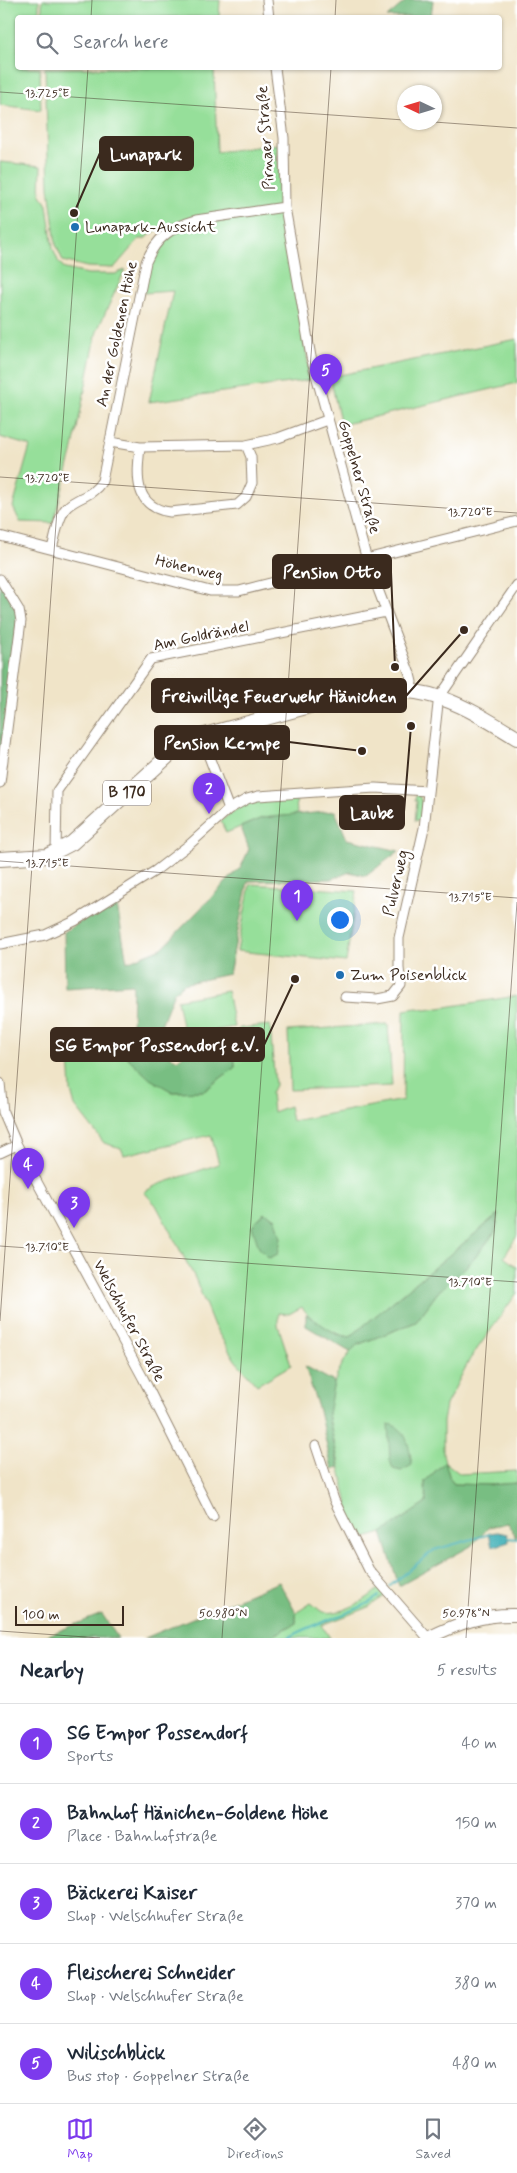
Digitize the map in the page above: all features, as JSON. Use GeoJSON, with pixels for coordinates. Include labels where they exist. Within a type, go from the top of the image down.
{"type":"FeatureCollection","features":[{"type":"Feature","properties":{"kind":"main road","name":"B 170"},"geometry":{"type":"LineString","coordinates":[[0,859],[29,858],[56,853],[72,843],[177,748],[201,736],[357,693],[385,690],[410,691],[441,697],[468,708],[517,738]]}},
{"type":"Feature","properties":{"kind":"main road"},"geometry":{"type":"LineString","coordinates":[[428,1638],[462,1622],[478,1617],[496,1614],[517,1615]]}},
{"type":"Feature","properties":{"kind":"street"},"geometry":{"type":"LineString","coordinates":[[267,0],[269,15]]}},
{"type":"Feature","properties":{"kind":"street","name":"Pirnaer Straße"},"geometry":{"type":"LineString","coordinates":[[275,70],[284,138],[285,207]]}},
{"type":"Feature","properties":{"kind":"street","name":"Goppelner Straße"},"geometry":{"type":"LineString","coordinates":[[285,207],[311,357],[327,420],[367,560],[410,674],[412,682],[410,691]]}},
{"type":"Feature","properties":{"kind":"street","name":"An der Goldenen Höhe"},"geometry":{"type":"LineString","coordinates":[[52,548],[64,512],[68,506],[93,492],[102,481],[146,262],[152,248],[160,238],[183,223],[285,207]]}},
{"type":"Feature","properties":{"kind":"street"},"geometry":{"type":"LineString","coordinates":[[110,442],[140,447],[246,445],[278,438],[327,420]]}},
{"type":"Feature","properties":{"kind":"street"},"geometry":{"type":"LineString","coordinates":[[140,447],[139,487],[150,505],[159,510],[170,512],[237,505],[246,497],[252,483],[251,457],[246,445]]}},
{"type":"Feature","properties":{"kind":"street","name":"Höhenweg"},"geometry":{"type":"LineString","coordinates":[[0,536],[52,548],[210,591],[225,592],[367,560],[517,521]]}},
{"type":"Feature","properties":{"kind":"street"},"geometry":{"type":"LineString","coordinates":[[0,579],[19,610],[21,621],[0,783]]}},
{"type":"Feature","properties":{"kind":"street","name":"Pulverweg"},"geometry":{"type":"LineString","coordinates":[[345,997],[377,999],[392,996],[401,986],[399,938],[408,890],[420,850],[435,720],[441,697],[517,585]]}},
{"type":"Feature","properties":{"kind":"street","name":"Am Goldrändel"},"geometry":{"type":"LineString","coordinates":[[56,853],[57,791],[150,659],[386,612]]}},
{"type":"Feature","properties":{"kind":"street"},"geometry":{"type":"LineString","coordinates":[[201,736],[229,809]]}},
{"type":"Feature","properties":{"kind":"street"},"geometry":{"type":"LineString","coordinates":[[0,944],[45,935],[75,921],[155,871],[214,824],[229,809],[258,796],[382,788],[428,791]]}},
{"type":"Feature","properties":{"kind":"street","name":"Welschhufer Straße"},"geometry":{"type":"LineString","coordinates":[[0,1083],[2,1112],[17,1145],[134,1361],[213,1517]]}},
{"type":"Feature","properties":{"kind":"street"},"geometry":{"type":"LineString","coordinates":[[0,1153],[17,1145]]}},
{"type":"Feature","properties":{"kind":"street"},"geometry":{"type":"LineString","coordinates":[[316,1446],[334,1500],[369,1570],[428,1638]]}},
{"type":"Feature","properties":{"kind":"green space"},"geometry":{"type":"Polygon","coordinates":[[[0,0],[39,0],[39,15],[15,15],[15,70],[40,70],[41,110],[0,105],[0,0]]]}},
{"type":"Feature","properties":{"kind":"green space"},"geometry":{"type":"Polygon","coordinates":[[[42,0],[220,0],[219,15],[42,15],[42,0]]]}},
{"type":"Feature","properties":{"kind":"green space"},"geometry":{"type":"Polygon","coordinates":[[[407,0],[433,0],[431,15],[389,15],[407,0]]]}},
{"type":"Feature","properties":{"kind":"green space"},"geometry":{"type":"Polygon","coordinates":[[[45,70],[214,70],[217,152],[278,144],[281,208],[164,225],[144,239],[139,239],[114,268],[87,267],[63,261],[56,245],[49,187],[45,70]]]}},
{"type":"Feature","properties":{"kind":"green space"},"geometry":{"type":"Polygon","coordinates":[[[0,162],[41,166],[40,193],[47,205],[53,248],[58,261],[65,269],[88,274],[115,274],[125,270],[97,331],[72,453],[53,523],[20,522],[13,507],[30,446],[0,437],[0,162]]]}},
{"type":"Feature","properties":{"kind":"green space"},"geometry":{"type":"Polygon","coordinates":[[[282,212],[311,380],[149,402],[173,291],[144,293],[149,263],[163,239],[185,226],[282,212]]]}},
{"type":"Feature","properties":{"kind":"green space"},"geometry":{"type":"Polygon","coordinates":[[[517,339],[517,383],[341,425],[330,377],[517,339]]]}},
{"type":"Feature","properties":{"kind":"green space"},"geometry":{"type":"Polygon","coordinates":[[[0,582],[18,612],[0,772],[0,582]]]}},
{"type":"Feature","properties":{"kind":"green space"},"geometry":{"type":"Polygon","coordinates":[[[416,794],[419,795],[422,803],[421,819],[415,821],[417,801],[415,801],[416,794]]]}},
{"type":"Feature","properties":{"kind":"green space"},"geometry":{"type":"Polygon","coordinates":[[[296,797],[297,815],[262,818],[226,833],[221,821],[231,813],[256,801],[296,797]]]}},
{"type":"Feature","properties":{"kind":"green space"},"geometry":{"type":"Polygon","coordinates":[[[335,811],[347,839],[399,851],[366,876],[350,872],[331,879],[248,881],[229,974],[183,984],[174,992],[161,1025],[170,1056],[178,1060],[193,1044],[233,1034],[235,1067],[204,1091],[173,1092],[150,1079],[128,1058],[132,1035],[133,984],[65,988],[64,932],[116,900],[127,962],[162,948],[241,867],[249,849],[241,827],[262,818],[335,811]]]}},
{"type":"Feature","properties":{"kind":"green space"},"geometry":{"type":"Polygon","coordinates":[[[250,884],[357,891],[346,962],[237,951],[250,884]]]}},
{"type":"Feature","properties":{"kind":"green space"},"geometry":{"type":"Polygon","coordinates":[[[227,991],[234,1027],[184,1036],[177,1000],[227,991]]]}},
{"type":"Feature","properties":{"kind":"green space"},"geometry":{"type":"Polygon","coordinates":[[[517,996],[517,1236],[504,1257],[517,1267],[517,1293],[470,1359],[446,1405],[443,1422],[443,1454],[445,1462],[425,1481],[426,1503],[382,1533],[356,1541],[328,1414],[331,1394],[336,1376],[350,1352],[357,1345],[416,1322],[438,1292],[473,1260],[495,1232],[499,1214],[350,1337],[323,1326],[311,1318],[302,1307],[289,1314],[278,1313],[278,1325],[291,1365],[257,1385],[235,1360],[214,1326],[195,1278],[156,1205],[144,1192],[157,1185],[219,1164],[211,1135],[124,1155],[121,1148],[104,1143],[75,1106],[71,1091],[68,1039],[132,1035],[128,1058],[173,1092],[204,1091],[235,1067],[233,1034],[240,1028],[270,1025],[275,1085],[271,1093],[273,1112],[289,1106],[292,1121],[403,1100],[404,1010],[417,1008],[426,1010],[517,996]]]}},
{"type":"Feature","properties":{"kind":"green space"},"geometry":{"type":"Polygon","coordinates":[[[388,1024],[392,1086],[290,1090],[288,1031],[388,1024]]]}},
{"type":"Feature","properties":{"kind":"green space"},"geometry":{"type":"Polygon","coordinates":[[[265,1213],[276,1219],[281,1238],[278,1254],[269,1258],[259,1248],[252,1226],[265,1213]]]}},
{"type":"Feature","properties":{"kind":"green space"},"geometry":{"type":"Polygon","coordinates":[[[499,1214],[495,1232],[473,1260],[438,1292],[416,1322],[357,1345],[350,1352],[306,1326],[306,1314],[336,1334],[350,1337],[499,1214]]]}},
{"type":"Feature","properties":{"kind":"green space"},"geometry":{"type":"Polygon","coordinates":[[[305,1366],[334,1382],[328,1414],[339,1468],[332,1469],[319,1411],[305,1366]]]}},
{"type":"Feature","properties":{"kind":"green space"},"geometry":{"type":"Polygon","coordinates":[[[388,1424],[400,1429],[408,1445],[412,1465],[401,1471],[393,1469],[390,1460],[388,1424]]]}},
{"type":"Feature","properties":{"kind":"green space"},"geometry":{"type":"Polygon","coordinates":[[[445,1462],[460,1474],[517,1471],[517,1483],[489,1485],[454,1484],[450,1479],[445,1462]]]}},
{"type":"Feature","properties":{"kind":"green space"},"geometry":{"type":"Polygon","coordinates":[[[445,1462],[450,1479],[454,1484],[489,1485],[517,1483],[517,1540],[508,1523],[489,1527],[471,1546],[399,1586],[382,1533],[426,1503],[425,1481],[445,1462]]]}},
{"type":"Feature","properties":{"kind":"green space"},"geometry":{"type":"Polygon","coordinates":[[[279,1582],[296,1613],[296,1623],[269,1638],[145,1638],[279,1582]]]}},
{"type":"Feature","properties":{"kind":"green space"},"geometry":{"type":"Polygon","coordinates":[[[379,1588],[386,1595],[367,1608],[322,1625],[330,1638],[269,1638],[296,1623],[296,1613],[311,1603],[321,1611],[335,1612],[360,1602],[379,1588]]]}},
{"type":"Feature","properties":{"kind":"green space"},"geometry":{"type":"Polygon","coordinates":[[[102,1614],[118,1638],[41,1638],[102,1614]]]}},
{"type":"Feature","properties":{"kind":"water"},"geometry":{"type":"Polygon","coordinates":[[[489,1533],[507,1534],[509,1542],[492,1547],[489,1533]]]}},
{"type":"Feature","properties":{"kind":"waterway"},"geometry":{"type":"LineString","coordinates":[[390,1586],[434,1550],[490,1534]]}},
{"type":"Feature","properties":{"kind":"waterway"},"geometry":{"type":"LineString","coordinates":[[507,1538],[517,1539]]}},
{"type":"Feature","properties":{"kind":"waterway"},"geometry":{"type":"LineString","coordinates":[[288,1638],[369,1603],[379,1596]]}},
{"type":"Feature","properties":{"kind":"place","name":"Lunapark"},"geometry":{"type":"Point","coordinates":[74,213]}},
{"type":"Feature","properties":{"kind":"place","name":"Lunapark-Aussicht"},"geometry":{"type":"Point","coordinates":[75,227]}},
{"type":"Feature","properties":{"kind":"place","name":"Wilischblick"},"geometry":{"type":"Point","coordinates":[326,395]}},
{"type":"Feature","properties":{"kind":"place","name":"Freiwillige Feuerwehr Hänichen"},"geometry":{"type":"Point","coordinates":[464,630]}},
{"type":"Feature","properties":{"kind":"place","name":"Pension Otto"},"geometry":{"type":"Point","coordinates":[395,667]}},
{"type":"Feature","properties":{"kind":"place","name":"Laube"},"geometry":{"type":"Point","coordinates":[411,726]}},
{"type":"Feature","properties":{"kind":"place","name":"Pension Kempe"},"geometry":{"type":"Point","coordinates":[362,751]}},
{"type":"Feature","properties":{"kind":"place","name":"Bahnhof Hänichen-Goldene Höhe"},"geometry":{"type":"Point","coordinates":[209,814]}},
{"type":"Feature","properties":{"kind":"place","name":"SG Empor Possendorf"},"geometry":{"type":"Point","coordinates":[297,921]}},
{"type":"Feature","properties":{"kind":"place","name":"Zum Poisenblick"},"geometry":{"type":"Point","coordinates":[340,975]}},
{"type":"Feature","properties":{"kind":"place","name":"SG Empor Possendorf e.V."},"geometry":{"type":"Point","coordinates":[295,979]}},
{"type":"Feature","properties":{"kind":"place","name":"Fleischerei Schneider"},"geometry":{"type":"Point","coordinates":[28,1189]}},
{"type":"Feature","properties":{"kind":"place","name":"Bäckerei Kaiser"},"geometry":{"type":"Point","coordinates":[74,1228]}}]}
